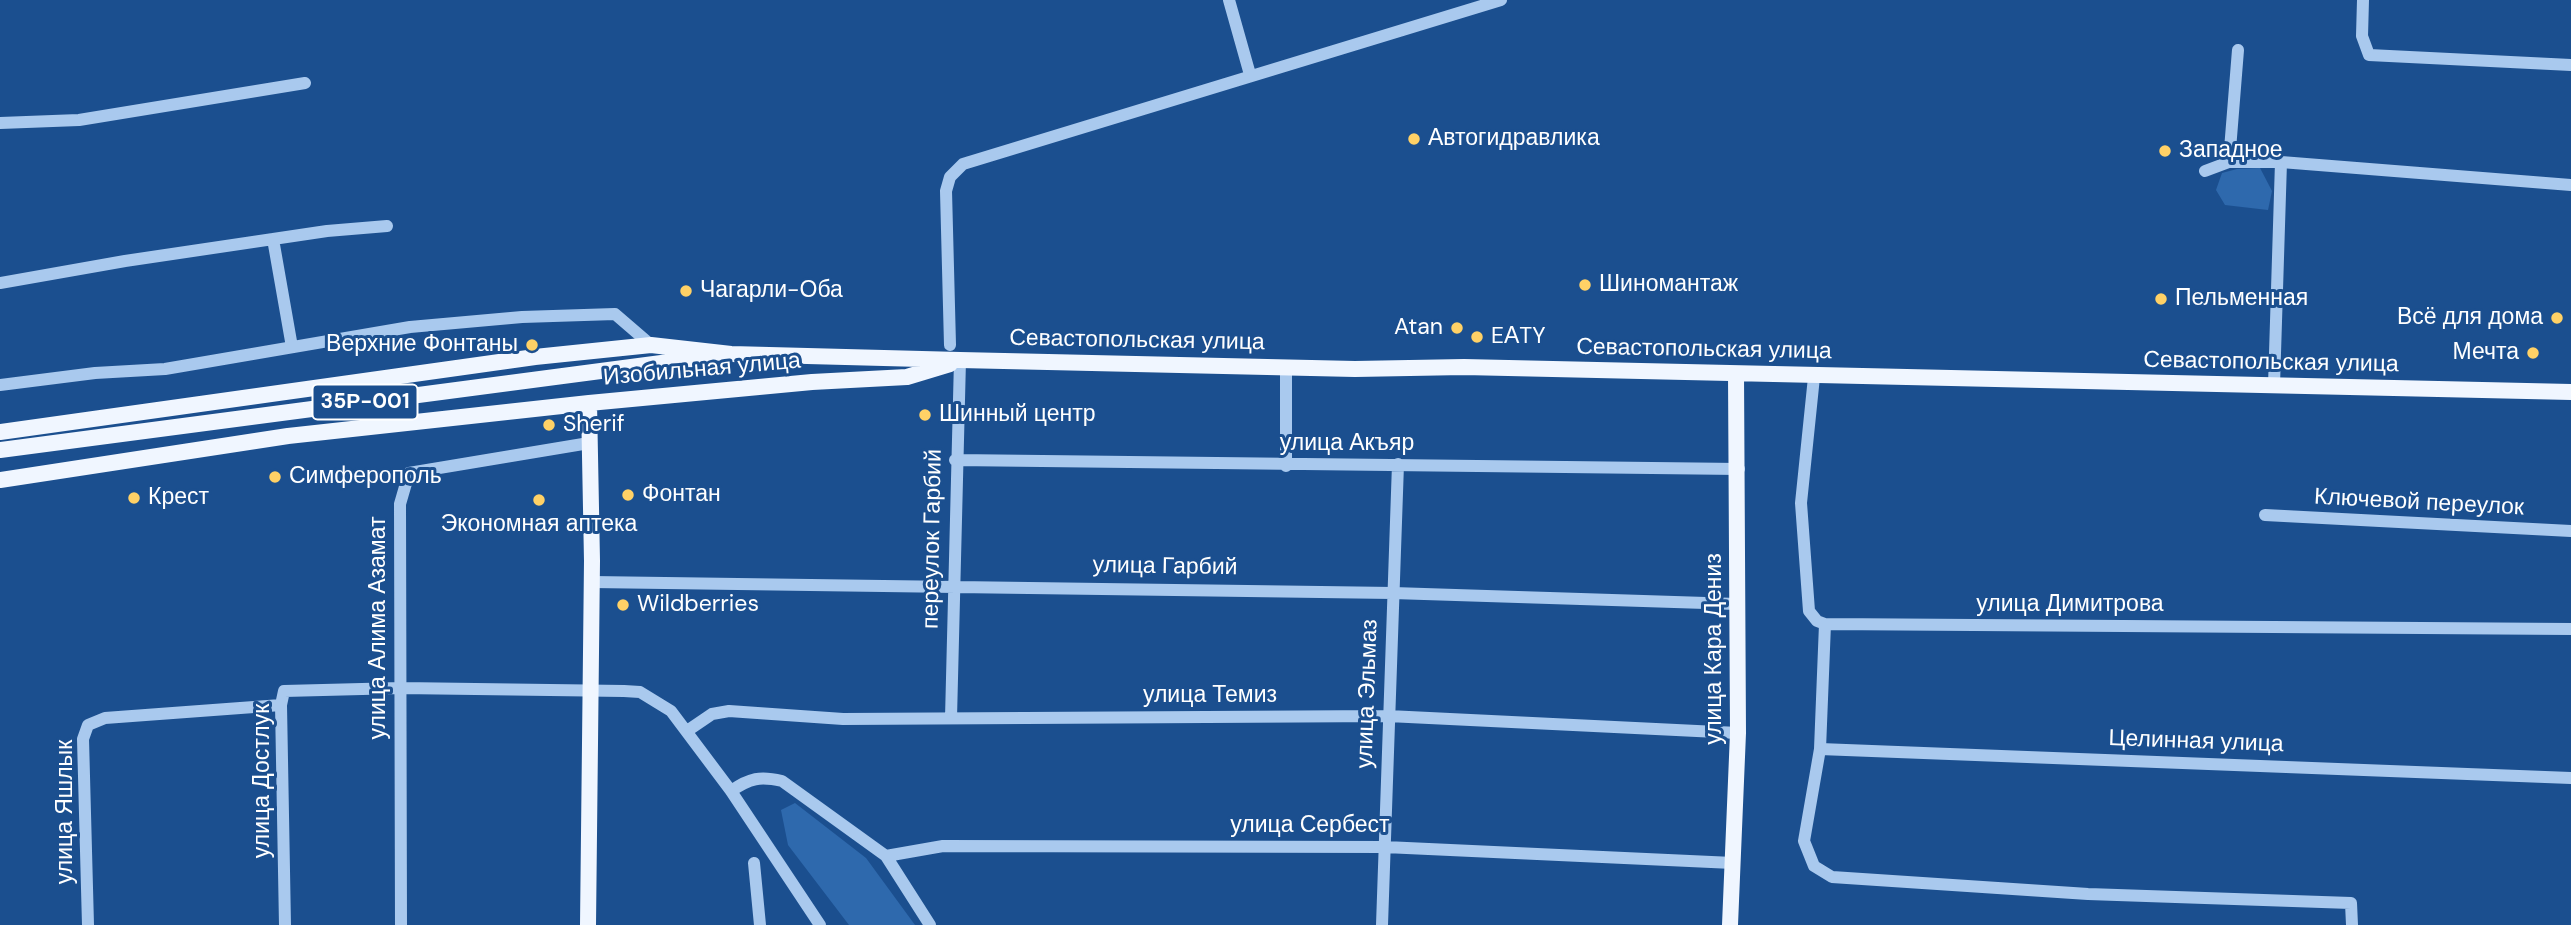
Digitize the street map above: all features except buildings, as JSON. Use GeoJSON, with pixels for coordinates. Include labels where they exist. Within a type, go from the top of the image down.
{"type":"FeatureCollection","features":[{"type":"Feature","properties":{"kind":"main road","name":"35Р-001"},"geometry":{"type":"LineString","coordinates":[[0,432],[535,357],[651,345],[731,354]]}},
{"type":"Feature","properties":{"kind":"main road","name":"Севастопольская улица"},"geometry":{"type":"LineString","coordinates":[[731,354],[1286,367],[1464,367],[2571,392]]}},
{"type":"Feature","properties":{"kind":"main road","name":"35Р-001"},"geometry":{"type":"LineString","coordinates":[[0,450],[731,354]]}},
{"type":"Feature","properties":{"kind":"main road"},"geometry":{"type":"LineString","coordinates":[[812,382],[884,356]]}},
{"type":"Feature","properties":{"kind":"main road","name":"Изобильная улица"},"geometry":{"type":"LineString","coordinates":[[588,925],[592,582],[589,403],[812,382],[907,377],[960,360]]}},
{"type":"Feature","properties":{"kind":"main road","name":"улица Кара Дениз"},"geometry":{"type":"LineString","coordinates":[[1730,925],[1738,733],[1739,469],[1736,373]]}},
{"type":"Feature","properties":{"kind":"main road"},"geometry":{"type":"LineString","coordinates":[[589,443],[597,418],[612,406],[637,398]]}},
{"type":"Feature","properties":{"kind":"main road"},"geometry":{"type":"LineString","coordinates":[[0,480],[288,436],[589,403]]}},
{"type":"Feature","properties":{"kind":"main road"},"geometry":{"type":"LineString","coordinates":[[550,406],[578,416],[586,427],[589,443]]}},
{"type":"Feature","properties":{"kind":"street"},"geometry":{"type":"LineString","coordinates":[[1229,0],[1249,71]]}},
{"type":"Feature","properties":{"kind":"street"},"geometry":{"type":"LineString","coordinates":[[950,345],[946,191],[950,177],[962,164],[1501,0]]}},
{"type":"Feature","properties":{"kind":"street"},"geometry":{"type":"LineString","coordinates":[[2363,0],[2362,36],[2369,55],[2571,65]]}},
{"type":"Feature","properties":{"kind":"street"},"geometry":{"type":"LineString","coordinates":[[2229,162],[2238,50]]}},
{"type":"Feature","properties":{"kind":"street"},"geometry":{"type":"LineString","coordinates":[[0,123],[79,120],[305,83]]}},
{"type":"Feature","properties":{"kind":"street"},"geometry":{"type":"LineString","coordinates":[[2205,171],[2229,162],[2281,162],[2571,185]]}},
{"type":"Feature","properties":{"kind":"street"},"geometry":{"type":"LineString","coordinates":[[2274,386],[2281,162]]}},
{"type":"Feature","properties":{"kind":"street"},"geometry":{"type":"LineString","coordinates":[[0,283],[273,239],[387,226]]}},
{"type":"Feature","properties":{"kind":"street"},"geometry":{"type":"LineString","coordinates":[[273,239],[292,347]]}},
{"type":"Feature","properties":{"kind":"street"},"geometry":{"type":"LineString","coordinates":[[0,385],[95,373],[166,369],[461,322],[608,314],[622,317],[651,345]]}},
{"type":"Feature","properties":{"kind":"street","name":"переулок Гарбий"},"geometry":{"type":"LineString","coordinates":[[951,718],[952,584],[960,360]]}},
{"type":"Feature","properties":{"kind":"street"},"geometry":{"type":"LineString","coordinates":[[1286,367],[1286,466]]}},
{"type":"Feature","properties":{"kind":"street"},"geometry":{"type":"LineString","coordinates":[[1814,377],[1801,503],[1809,611],[1817,621],[1825,624],[1820,749],[1804,841],[1814,866],[1832,877],[2088,894],[2351,903],[2352,925]]}},
{"type":"Feature","properties":{"kind":"street","name":"улица Алима Азамат"},"geometry":{"type":"LineString","coordinates":[[401,925],[400,504],[410,473],[589,443]]}},
{"type":"Feature","properties":{"kind":"street","name":"улица Акъяр"},"geometry":{"type":"LineString","coordinates":[[956,460],[1286,466],[1398,464],[1739,469]]}},
{"type":"Feature","properties":{"kind":"street","name":"улица Эльмаз"},"geometry":{"type":"LineString","coordinates":[[1382,925],[1398,464]]}},
{"type":"Feature","properties":{"kind":"street","name":"Ключевой переулок"},"geometry":{"type":"LineString","coordinates":[[2265,515],[2571,531]]}},
{"type":"Feature","properties":{"kind":"street","name":"улица Гарбий"},"geometry":{"type":"LineString","coordinates":[[592,582],[952,584],[1393,593],[1737,604]]}},
{"type":"Feature","properties":{"kind":"street","name":"улица Димитрова"},"geometry":{"type":"LineString","coordinates":[[1825,624],[2571,629]]}},
{"type":"Feature","properties":{"kind":"street","name":"улица Достлук"},"geometry":{"type":"LineString","coordinates":[[285,925],[281,705],[284,691],[401,688],[640,692],[671,711],[687,731],[731,791],[816,924]]}},
{"type":"Feature","properties":{"kind":"street","name":"улица Яшлык"},"geometry":{"type":"LineString","coordinates":[[88,925],[83,739],[89,724],[105,718],[281,705]]}},
{"type":"Feature","properties":{"kind":"street","name":"улица Темиз"},"geometry":{"type":"LineString","coordinates":[[687,731],[712,714],[729,711],[843,719],[1388,716],[1738,733]]}},
{"type":"Feature","properties":{"kind":"street","name":"Целинная улица"},"geometry":{"type":"LineString","coordinates":[[1820,749],[2571,778]]}},
{"type":"Feature","properties":{"kind":"street"},"geometry":{"type":"LineString","coordinates":[[731,791],[748,779],[762,776],[782,782],[886,856],[930,925]]}},
{"type":"Feature","properties":{"kind":"street","name":"улица Сербест"},"geometry":{"type":"LineString","coordinates":[[886,856],[943,846],[1385,847],[1733,863]]}},
{"type":"Feature","properties":{"kind":"street"},"geometry":{"type":"LineString","coordinates":[[754,863],[760,925]]}},
{"type":"Feature","properties":{"kind":"shaded area"},"geometry":{"type":"Polygon","coordinates":[[[2260,168],[2272,191],[2268,210],[2225,205],[2216,190],[2222,173],[2260,168]]]}},
{"type":"Feature","properties":{"kind":"shaded area"},"geometry":{"type":"Polygon","coordinates":[[[795,803],[866,858],[915,925],[849,925],[788,845],[781,810],[795,803]]]}},
{"type":"Feature","properties":{"kind":"place","name":"Автогидравлика"},"geometry":{"type":"Point","coordinates":[1414,139]}},
{"type":"Feature","properties":{"kind":"place","name":"Западное"},"geometry":{"type":"Point","coordinates":[2165,151]}},
{"type":"Feature","properties":{"kind":"place","name":"Шиномантаж"},"geometry":{"type":"Point","coordinates":[1585,285]}},
{"type":"Feature","properties":{"kind":"place","name":"Чагарли-Оба"},"geometry":{"type":"Point","coordinates":[686,291]}},
{"type":"Feature","properties":{"kind":"place","name":"Пельменная"},"geometry":{"type":"Point","coordinates":[2161,299]}},
{"type":"Feature","properties":{"kind":"place","name":"Всё для дома"},"geometry":{"type":"Point","coordinates":[2557,318]}},
{"type":"Feature","properties":{"kind":"place","name":"Atan"},"geometry":{"type":"Point","coordinates":[1457,328]}},
{"type":"Feature","properties":{"kind":"place","name":"EАTY"},"geometry":{"type":"Point","coordinates":[1477,337]}},
{"type":"Feature","properties":{"kind":"place","name":"Верхние Фонтаны"},"geometry":{"type":"Point","coordinates":[532,345]}},
{"type":"Feature","properties":{"kind":"place","name":"Мечта"},"geometry":{"type":"Point","coordinates":[2533,353]}},
{"type":"Feature","properties":{"kind":"place","name":"Шинный центр"},"geometry":{"type":"Point","coordinates":[925,415]}},
{"type":"Feature","properties":{"kind":"place","name":"Sherif"},"geometry":{"type":"Point","coordinates":[549,425]}},
{"type":"Feature","properties":{"kind":"place","name":"Симферополь"},"geometry":{"type":"Point","coordinates":[275,477]}},
{"type":"Feature","properties":{"kind":"place","name":"Фонтан"},"geometry":{"type":"Point","coordinates":[628,495]}},
{"type":"Feature","properties":{"kind":"place","name":"Крест"},"geometry":{"type":"Point","coordinates":[134,498]}},
{"type":"Feature","properties":{"kind":"place","name":"Экономная аптека"},"geometry":{"type":"Point","coordinates":[539,500]}},
{"type":"Feature","properties":{"kind":"place","name":"Wildberries"},"geometry":{"type":"Point","coordinates":[623,605]}}]}
